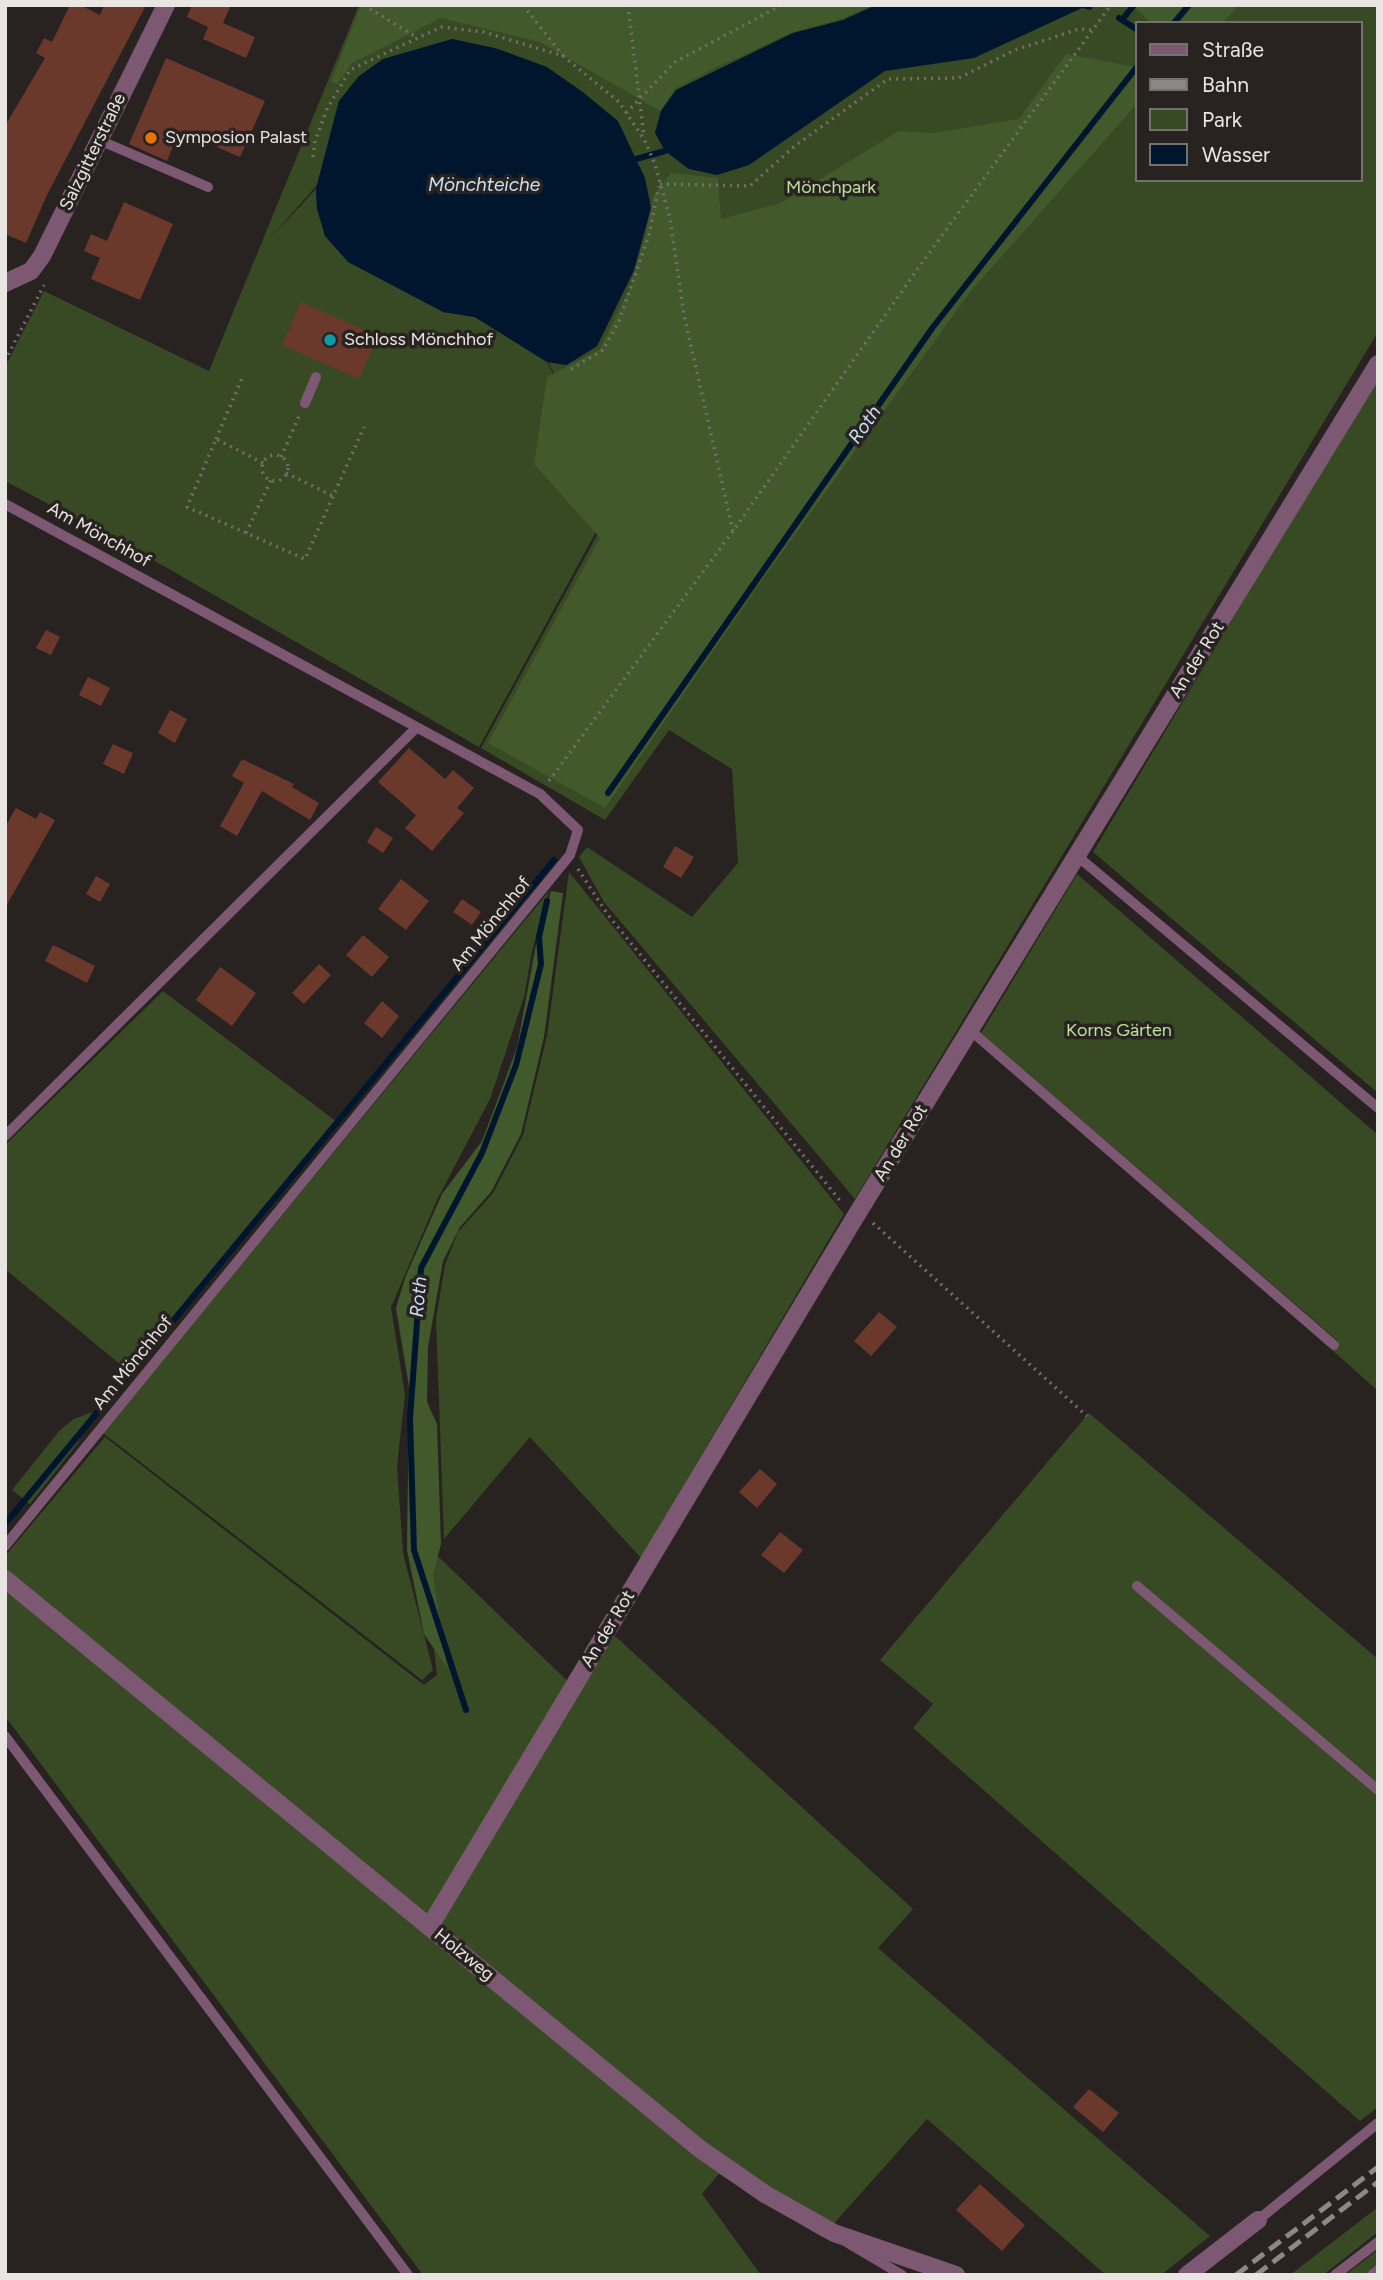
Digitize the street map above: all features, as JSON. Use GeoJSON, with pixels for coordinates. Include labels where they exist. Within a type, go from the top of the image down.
{"type":"FeatureCollection","features":[{"type":"Feature","properties":{"kind":"street","name":"Salzgitterstraße"},"geometry":{"type":"LineString","coordinates":[[5,283],[31,271],[42,256],[166,5]]}},
{"type":"Feature","properties":{"kind":"street","name":"An der Rot"},"geometry":{"type":"LineString","coordinates":[[430,1926],[857,1215],[1378,364]]}},
{"type":"Feature","properties":{"kind":"street","name":"Holzweg"},"geometry":{"type":"LineString","coordinates":[[5,1580],[699,2149],[765,2194],[834,2233],[956,2275]]}},
{"type":"Feature","properties":{"kind":"street"},"geometry":{"type":"LineString","coordinates":[[1186,2275],[1258,2220]]}},
{"type":"Feature","properties":{"kind":"lane"},"geometry":{"type":"LineString","coordinates":[[99,140],[208,187]]}},
{"type":"Feature","properties":{"kind":"lane"},"geometry":{"type":"LineString","coordinates":[[305,403],[316,377]]}},
{"type":"Feature","properties":{"kind":"lane","name":"Am Mönchhof"},"geometry":{"type":"LineString","coordinates":[[5,504],[540,794],[578,830],[570,855],[5,1546]]}},
{"type":"Feature","properties":{"kind":"lane"},"geometry":{"type":"LineString","coordinates":[[5,1136],[416,728]]}},
{"type":"Feature","properties":{"kind":"lane"},"geometry":{"type":"LineString","coordinates":[[1076,855],[1378,1108]]}},
{"type":"Feature","properties":{"kind":"lane"},"geometry":{"type":"LineString","coordinates":[[970,1030],[1334,1345]]}},
{"type":"Feature","properties":{"kind":"lane"},"geometry":{"type":"LineString","coordinates":[[1137,1586],[1378,1790]]}},
{"type":"Feature","properties":{"kind":"lane"},"geometry":{"type":"LineString","coordinates":[[5,1736],[408,2275]]}},
{"type":"Feature","properties":{"kind":"lane"},"geometry":{"type":"LineString","coordinates":[[1258,2220],[1378,2123]]}},
{"type":"Feature","properties":{"kind":"lane"},"geometry":{"type":"LineString","coordinates":[[834,2233],[871,2259],[902,2275]]}},
{"type":"Feature","properties":{"kind":"lane"},"geometry":{"type":"LineString","coordinates":[[1335,2275],[1378,2242]]}},
{"type":"Feature","properties":{"kind":"lane"},"geometry":{"type":"LineString","coordinates":[[1372,2275],[1378,2270]]}},
{"type":"Feature","properties":{"kind":"path"},"geometry":{"type":"LineString","coordinates":[[364,5],[417,38]]}},
{"type":"Feature","properties":{"kind":"path"},"geometry":{"type":"LineString","coordinates":[[523,5],[563,56],[619,102],[644,139],[655,164],[670,219],[684,315],[733,531]]}},
{"type":"Feature","properties":{"kind":"path"},"geometry":{"type":"LineString","coordinates":[[628,5],[644,139]]}},
{"type":"Feature","properties":{"kind":"path"},"geometry":{"type":"LineString","coordinates":[[626,113],[675,62],[782,5]]}},
{"type":"Feature","properties":{"kind":"path"},"geometry":{"type":"LineString","coordinates":[[540,794],[733,531],[924,260],[1111,5]]}},
{"type":"Feature","properties":{"kind":"path"},"geometry":{"type":"LineString","coordinates":[[313,157],[315,141],[327,109],[350,70],[441,27],[484,32],[563,56]]}},
{"type":"Feature","properties":{"kind":"path"},"geometry":{"type":"LineString","coordinates":[[660,184],[750,186],[796,145],[888,79],[959,78],[1015,50],[1079,29],[1091,30]]}},
{"type":"Feature","properties":{"kind":"path"},"geometry":{"type":"LineString","coordinates":[[571,369],[603,350],[619,321],[649,235],[660,184]]}},
{"type":"Feature","properties":{"kind":"path"},"geometry":{"type":"LineString","coordinates":[[243,376],[187,507],[305,559],[364,427]]}},
{"type":"Feature","properties":{"kind":"path"},"geometry":{"type":"LineString","coordinates":[[281,457],[305,403]]}},
{"type":"Feature","properties":{"kind":"path"},"geometry":{"type":"LineString","coordinates":[[216,439],[263,463]]}},
{"type":"Feature","properties":{"kind":"path"},"geometry":{"type":"LineString","coordinates":[[269,456],[281,457],[286,463],[286,473],[279,480],[271,480],[262,471],[263,463],[269,456]]}},
{"type":"Feature","properties":{"kind":"path"},"geometry":{"type":"LineString","coordinates":[[286,473],[333,496]]}},
{"type":"Feature","properties":{"kind":"path"},"geometry":{"type":"LineString","coordinates":[[246,533],[271,480]]}},
{"type":"Feature","properties":{"kind":"path"},"geometry":{"type":"LineString","coordinates":[[570,855],[608,915],[857,1215],[1087,1416]]}},
{"type":"Feature","properties":{"kind":"green space"},"geometry":{"type":"Polygon","coordinates":[[[359,5],[1378,5],[1378,332],[855,1199],[604,902],[579,857],[587,847],[692,917],[738,863],[732,769],[669,730],[605,820],[481,748],[619,495],[548,362],[567,365],[597,346],[634,270],[498,49],[452,39],[339,101],[317,185],[267,242],[316,189],[317,209],[443,312],[475,317],[547,362],[616,495],[479,747],[134,549],[5,481],[5,367],[44,291],[209,371],[359,5]]]}},
{"type":"Feature","properties":{"kind":"green space"},"geometry":{"type":"Polygon","coordinates":[[[361,5],[873,5],[842,19],[793,32],[713,69],[675,89],[660,111],[540,42],[441,18],[352,63],[337,84],[331,82],[361,5]]]}},
{"type":"Feature","properties":{"kind":"green space"},"geometry":{"type":"Polygon","coordinates":[[[1132,5],[1240,5],[1224,21],[1149,21],[1132,5]]]}},
{"type":"Feature","properties":{"kind":"green space","name":"Mönchpark"},"geometry":{"type":"Polygon","coordinates":[[[1066,54],[1134,67],[1134,107],[970,292],[758,586],[605,808],[488,743],[600,538],[534,464],[547,377],[600,349],[629,289],[646,232],[653,196],[671,173],[718,178],[721,219],[781,203],[899,131],[934,133],[1019,119],[1066,54]]]}},
{"type":"Feature","properties":{"kind":"green space"},"geometry":{"type":"Polygon","coordinates":[[[1378,376],[1378,1093],[1093,852],[1378,376]]]}},
{"type":"Feature","properties":{"kind":"green space"},"geometry":{"type":"Polygon","coordinates":[[[569,872],[844,1214],[641,1558],[530,1437],[444,1539],[436,1319],[445,1265],[458,1232],[493,1193],[523,1135],[547,1036],[569,872]]]}},
{"type":"Feature","properties":{"kind":"green space","name":"Korns Gärten"},"geometry":{"type":"Polygon","coordinates":[[[1077,874],[1378,1135],[1378,1391],[1331,1349],[1338,1341],[981,1033],[1077,874]]]}},
{"type":"Feature","properties":{"kind":"green space"},"geometry":{"type":"Polygon","coordinates":[[[549,891],[532,951],[524,997],[490,1099],[437,1200],[391,1307],[405,1395],[397,1466],[403,1553],[433,1670],[422,1680],[103,1433],[549,891]]]}},
{"type":"Feature","properties":{"kind":"green space"},"geometry":{"type":"Polygon","coordinates":[[[551,891],[563,893],[544,1037],[521,1134],[491,1192],[460,1227],[443,1261],[428,1347],[427,1402],[437,1424],[441,1544],[433,1575],[447,1668],[424,1634],[407,1550],[409,1387],[396,1308],[405,1278],[442,1194],[482,1141],[504,1083],[517,1047],[536,945],[551,891]]]}},
{"type":"Feature","properties":{"kind":"green space"},"geometry":{"type":"Polygon","coordinates":[[[163,991],[337,1122],[128,1371],[5,1269],[5,1145],[163,991]]]}},
{"type":"Feature","properties":{"kind":"green space"},"geometry":{"type":"Polygon","coordinates":[[[92,1412],[78,1443],[30,1504],[12,1490],[60,1430],[74,1419],[92,1412]]]}},
{"type":"Feature","properties":{"kind":"green space"},"geometry":{"type":"Polygon","coordinates":[[[1089,1413],[1378,1659],[1378,2107],[1360,2121],[913,1728],[933,1704],[880,1660],[1089,1413]]]}},
{"type":"Feature","properties":{"kind":"green space"},"geometry":{"type":"Polygon","coordinates":[[[105,1437],[424,1685],[437,1675],[422,1541],[580,1693],[615,1636],[913,1909],[878,1948],[1210,2236],[1161,2275],[1106,2275],[927,2119],[822,2237],[719,2174],[702,2194],[761,2275],[423,2275],[5,1716],[5,1556],[105,1437]]]}},
{"type":"Feature","properties":{"kind":"green space"},"geometry":{"type":"Polygon","coordinates":[[[1378,2207],[1378,2232],[1323,2275],[1290,2275],[1378,2207]]]}},
{"type":"Feature","properties":{"kind":"green space"},"geometry":{"type":"Polygon","coordinates":[[[1378,2250],[1378,2275],[1345,2275],[1378,2250]]]}},
{"type":"Feature","properties":{"kind":"water"},"geometry":{"type":"Polygon","coordinates":[[[876,5],[1094,5],[1091,10],[1082,8],[974,58],[885,71],[749,165],[717,175],[689,169],[665,151],[655,133],[661,111],[676,90],[793,33],[843,20],[876,5]]]}},
{"type":"Feature","properties":{"kind":"water","name":"Mönchteiche"},"geometry":{"type":"Polygon","coordinates":[[[452,39],[498,49],[547,67],[584,93],[618,121],[645,178],[651,208],[634,270],[597,346],[566,365],[547,362],[475,317],[443,312],[348,262],[325,236],[317,209],[316,189],[339,101],[359,76],[383,59],[452,39]]]}},
{"type":"Feature","properties":{"kind":"building"},"geometry":{"type":"Polygon","coordinates":[[[70,5],[80,5],[100,15],[104,5],[146,5],[47,195],[26,243],[5,234],[5,126],[45,58],[36,53],[44,38],[52,42],[70,5]]]}},
{"type":"Feature","properties":{"kind":"building"},"geometry":{"type":"Polygon","coordinates":[[[192,5],[231,5],[223,23],[255,37],[246,58],[203,39],[208,27],[187,17],[192,5]]]}},
{"type":"Feature","properties":{"kind":"building"},"geometry":{"type":"Polygon","coordinates":[[[166,58],[265,101],[240,157],[179,131],[167,161],[129,144],[166,58]]]}},
{"type":"Feature","properties":{"kind":"building"},"geometry":{"type":"Polygon","coordinates":[[[124,202],[173,224],[140,300],[91,279],[100,258],[84,251],[91,234],[107,241],[124,202]]]}},
{"type":"Feature","properties":{"kind":"building","name":"Schloss Mönchhof"},"geometry":{"type":"Polygon","coordinates":[[[301,302],[378,336],[359,379],[282,345],[301,302]]]}},
{"type":"Feature","properties":{"kind":"building"},"geometry":{"type":"Polygon","coordinates":[[[46,630],[60,637],[51,655],[36,648],[46,630]]]}},
{"type":"Feature","properties":{"kind":"building"},"geometry":{"type":"Polygon","coordinates":[[[88,677],[110,688],[101,706],[79,695],[88,677]]]}},
{"type":"Feature","properties":{"kind":"building"},"geometry":{"type":"Polygon","coordinates":[[[170,710],[187,719],[175,743],[158,733],[170,710]]]}},
{"type":"Feature","properties":{"kind":"building"},"geometry":{"type":"Polygon","coordinates":[[[113,744],[133,753],[124,774],[103,764],[113,744]]]}},
{"type":"Feature","properties":{"kind":"building"},"geometry":{"type":"Polygon","coordinates":[[[409,748],[445,779],[453,770],[474,788],[457,808],[464,813],[432,851],[405,828],[416,815],[378,782],[409,748]]]}},
{"type":"Feature","properties":{"kind":"building"},"geometry":{"type":"Polygon","coordinates":[[[242,759],[294,784],[292,787],[319,803],[310,820],[262,791],[237,836],[220,826],[244,783],[232,776],[242,759]]]}},
{"type":"Feature","properties":{"kind":"building"},"geometry":{"type":"Polygon","coordinates":[[[16,808],[36,819],[40,812],[55,820],[5,908],[5,827],[16,808]]]}},
{"type":"Feature","properties":{"kind":"building"},"geometry":{"type":"Polygon","coordinates":[[[376,827],[393,838],[383,853],[367,842],[376,827]]]}},
{"type":"Feature","properties":{"kind":"building"},"geometry":{"type":"Polygon","coordinates":[[[675,846],[694,857],[681,878],[663,867],[675,846]]]}},
{"type":"Feature","properties":{"kind":"building"},"geometry":{"type":"Polygon","coordinates":[[[96,876],[110,884],[100,902],[86,894],[96,876]]]}},
{"type":"Feature","properties":{"kind":"building"},"geometry":{"type":"Polygon","coordinates":[[[401,879],[429,901],[406,930],[378,909],[401,879]]]}},
{"type":"Feature","properties":{"kind":"building"},"geometry":{"type":"Polygon","coordinates":[[[462,899],[481,912],[472,925],[453,912],[462,899]]]}},
{"type":"Feature","properties":{"kind":"building"},"geometry":{"type":"Polygon","coordinates":[[[363,935],[389,957],[372,977],[346,955],[363,935]]]}},
{"type":"Feature","properties":{"kind":"building"},"geometry":{"type":"Polygon","coordinates":[[[53,945],[95,966],[87,983],[45,961],[53,945]]]}},
{"type":"Feature","properties":{"kind":"building"},"geometry":{"type":"Polygon","coordinates":[[[319,964],[331,975],[304,1004],[292,993],[319,964]]]}},
{"type":"Feature","properties":{"kind":"building"},"geometry":{"type":"Polygon","coordinates":[[[220,967],[256,993],[232,1026],[196,1000],[220,967]]]}},
{"type":"Feature","properties":{"kind":"building"},"geometry":{"type":"Polygon","coordinates":[[[382,1001],[399,1016],[382,1038],[364,1023],[382,1001]]]}},
{"type":"Feature","properties":{"kind":"building"},"geometry":{"type":"Polygon","coordinates":[[[879,1312],[897,1327],[871,1356],[854,1341],[879,1312]]]}},
{"type":"Feature","properties":{"kind":"building"},"geometry":{"type":"Polygon","coordinates":[[[760,1469],[777,1484],[757,1508],[739,1492],[760,1469]]]}},
{"type":"Feature","properties":{"kind":"building"},"geometry":{"type":"Polygon","coordinates":[[[780,1532],[803,1550],[784,1573],[761,1555],[780,1532]]]}},
{"type":"Feature","properties":{"kind":"building"},"geometry":{"type":"Polygon","coordinates":[[[1089,2089],[1119,2113],[1103,2132],[1073,2107],[1089,2089]]]}},
{"type":"Feature","properties":{"kind":"building"},"geometry":{"type":"Polygon","coordinates":[[[980,2184],[1025,2225],[1002,2251],[956,2210],[980,2184]]]}},
{"type":"Feature","properties":{"kind":"waterway"},"geometry":{"type":"LineString","coordinates":[[1122,20],[1134,5]]}},
{"type":"Feature","properties":{"kind":"waterway","name":"Roth"},"geometry":{"type":"LineString","coordinates":[[1176,21],[1189,5]]}},
{"type":"Feature","properties":{"kind":"waterway"},"geometry":{"type":"LineString","coordinates":[[1119,18],[1134,28]]}},
{"type":"Feature","properties":{"kind":"waterway","name":"Roth"},"geometry":{"type":"LineString","coordinates":[[608,793],[933,327],[1134,71]]}},
{"type":"Feature","properties":{"kind":"waterway"},"geometry":{"type":"LineString","coordinates":[[636,159],[665,151]]}},
{"type":"Feature","properties":{"kind":"waterway"},"geometry":{"type":"LineString","coordinates":[[5,1524],[554,860]]}},
{"type":"Feature","properties":{"kind":"waterway","name":"Roth"},"geometry":{"type":"LineString","coordinates":[[466,1710],[414,1550],[410,1418],[421,1268],[482,1153],[516,1065],[541,964],[539,937],[547,901]]}},
{"type":"Feature","properties":{"kind":"railway"},"geometry":{"type":"LineString","coordinates":[[1236,2275],[1378,2167]]}},
{"type":"Feature","properties":{"kind":"railway"},"geometry":{"type":"LineString","coordinates":[[1256,2275],[1378,2182]]}},
{"type":"Feature","properties":{"kind":"place","name":"Symposion Palast"},"geometry":{"type":"Point","coordinates":[151,138]}},
{"type":"Feature","properties":{"kind":"place","name":"Schloss Mönchhof"},"geometry":{"type":"Point","coordinates":[330,340]}}]}
